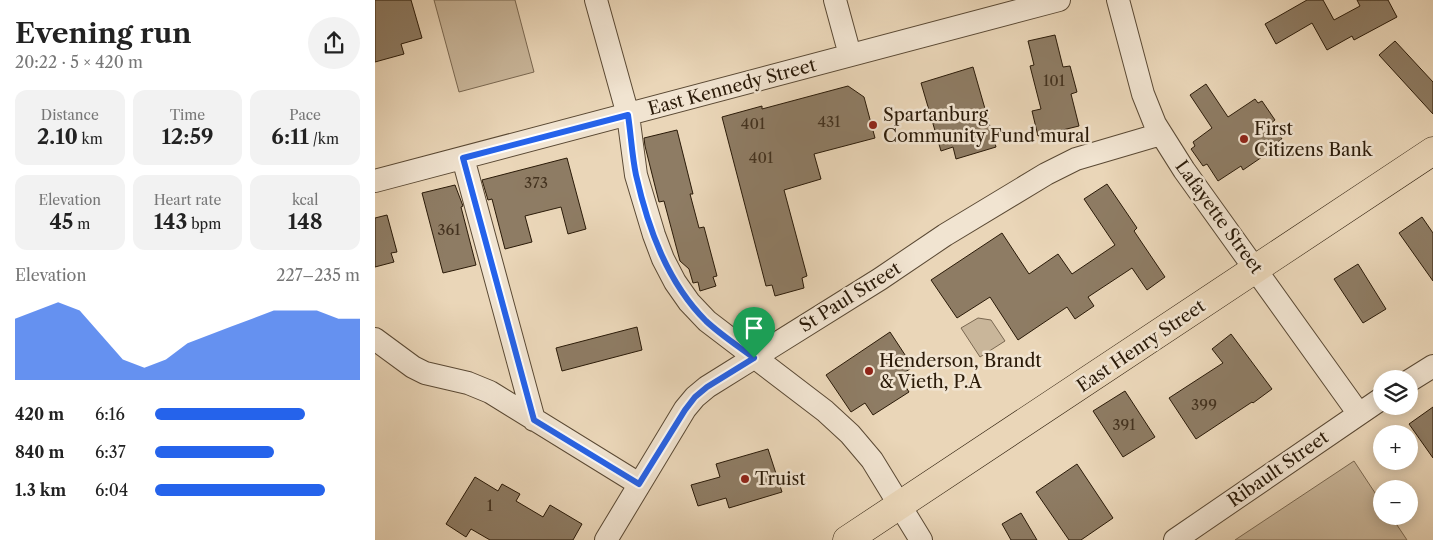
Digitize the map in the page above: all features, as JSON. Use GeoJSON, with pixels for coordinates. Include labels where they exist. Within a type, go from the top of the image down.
{"type":"FeatureCollection","features":[{"type":"Feature","properties":{"kind":"main road","name":"East Henry Street"},"geometry":{"type":"LineString","coordinates":[[847,540],[1433,151]]}},
{"type":"Feature","properties":{"kind":"street"},"geometry":{"type":"LineString","coordinates":[[596,0],[628,115],[636,175],[654,235],[663,259],[675,282],[695,308],[718,331],[825,411],[850,434],[872,460],[921,540]]}},
{"type":"Feature","properties":{"kind":"street"},"geometry":{"type":"LineString","coordinates":[[835,0],[850,56]]}},
{"type":"Feature","properties":{"kind":"street","name":"East Kennedy Street"},"geometry":{"type":"LineString","coordinates":[[375,181],[1059,0]]}},
{"type":"Feature","properties":{"kind":"street","name":"Lafayette Street"},"geometry":{"type":"LineString","coordinates":[[1118,0],[1143,94],[1161,134],[1247,259],[1359,414]]}},
{"type":"Feature","properties":{"kind":"street","name":"St Paul Street"},"geometry":{"type":"LineString","coordinates":[[606,540],[685,410],[695,397],[707,387],[880,279],[945,235],[1046,174],[1076,160],[1161,134]]}},
{"type":"Feature","properties":{"kind":"street"},"geometry":{"type":"LineString","coordinates":[[463,158],[534,420]]}},
{"type":"Feature","properties":{"kind":"street"},"geometry":{"type":"LineString","coordinates":[[375,339],[413,367],[425,373],[468,384],[489,392],[639,484]]}},
{"type":"Feature","properties":{"kind":"street"},"geometry":{"type":"LineString","coordinates":[[1418,376],[1433,366]]}},
{"type":"Feature","properties":{"kind":"street","name":"Ribault Street"},"geometry":{"type":"LineString","coordinates":[[1175,540],[1373,404]]}},
{"type":"Feature","properties":{"kind":"shaded area"},"geometry":{"type":"Polygon","coordinates":[[[434,0],[515,0],[534,72],[459,92],[434,0]]]}},
{"type":"Feature","properties":{"kind":"shaded area"},"geometry":{"type":"Polygon","coordinates":[[[978,318],[991,320],[1005,341],[980,357],[961,328],[978,318]]]}},
{"type":"Feature","properties":{"kind":"shaded area"},"geometry":{"type":"Polygon","coordinates":[[[1354,461],[1373,490],[1373,525],[1397,525],[1407,540],[1235,540],[1354,461]]]}},
{"type":"Feature","properties":{"kind":"building"},"geometry":{"type":"Polygon","coordinates":[[[375,0],[411,0],[422,38],[401,44],[404,54],[375,62],[375,0]]]}},
{"type":"Feature","properties":{"kind":"building"},"geometry":{"type":"Polygon","coordinates":[[[1307,0],[1323,0],[1334,20],[1360,6],[1357,0],[1388,0],[1397,17],[1354,40],[1352,36],[1327,50],[1312,23],[1276,44],[1265,24],[1307,0]]]}},
{"type":"Feature","properties":{"kind":"building"},"geometry":{"type":"Polygon","coordinates":[[[1055,35],[1063,67],[1070,66],[1077,92],[1071,94],[1079,126],[1038,136],[1032,111],[1041,109],[1030,66],[1034,65],[1028,41],[1055,35]]]}},
{"type":"Feature","properties":{"kind":"building"},"geometry":{"type":"Polygon","coordinates":[[[1395,41],[1433,82],[1433,114],[1379,55],[1395,41]]]}},
{"type":"Feature","properties":{"kind":"building"},"geometry":{"type":"Polygon","coordinates":[[[973,67],[996,147],[956,159],[953,147],[941,151],[921,83],[973,67]]]}},
{"type":"Feature","properties":{"kind":"building"},"geometry":{"type":"Polygon","coordinates":[[[1206,84],[1228,117],[1255,99],[1258,103],[1262,101],[1275,120],[1271,123],[1282,139],[1263,152],[1265,155],[1243,170],[1241,166],[1218,181],[1207,164],[1203,166],[1191,149],[1195,146],[1193,142],[1212,128],[1190,95],[1206,84]]]}},
{"type":"Feature","properties":{"kind":"building"},"geometry":{"type":"Polygon","coordinates":[[[848,86],[864,97],[875,138],[814,154],[821,179],[784,190],[807,276],[802,278],[804,288],[775,296],[772,285],[766,286],[722,117],[762,106],[762,109],[848,86]]]}},
{"type":"Feature","properties":{"kind":"building"},"geometry":{"type":"Polygon","coordinates":[[[677,130],[693,194],[690,194],[699,228],[704,227],[717,276],[713,277],[716,286],[700,291],[698,282],[693,283],[689,269],[680,261],[664,201],[659,202],[645,146],[644,138],[677,130]]]}},
{"type":"Feature","properties":{"kind":"building"},"geometry":{"type":"Polygon","coordinates":[[[567,158],[586,229],[568,234],[561,207],[525,216],[532,242],[505,249],[492,199],[488,200],[482,180],[567,158]]]}},
{"type":"Feature","properties":{"kind":"building"},"geometry":{"type":"Polygon","coordinates":[[[1107,184],[1137,228],[1134,231],[1165,277],[1147,290],[1132,268],[1088,297],[1094,306],[1075,319],[1067,307],[1018,340],[990,297],[957,318],[931,280],[1002,233],[1029,274],[1058,254],[1072,274],[1115,245],[1084,199],[1107,184]]]}},
{"type":"Feature","properties":{"kind":"building"},"geometry":{"type":"Polygon","coordinates":[[[455,185],[463,206],[461,207],[476,265],[443,273],[422,193],[455,185]]]}},
{"type":"Feature","properties":{"kind":"building"},"geometry":{"type":"Polygon","coordinates":[[[387,215],[397,252],[391,253],[394,262],[375,267],[375,218],[387,215]]]}},
{"type":"Feature","properties":{"kind":"building"},"geometry":{"type":"Polygon","coordinates":[[[1422,217],[1433,233],[1433,281],[1399,233],[1422,217]]]}},
{"type":"Feature","properties":{"kind":"building"},"geometry":{"type":"Polygon","coordinates":[[[1358,264],[1386,309],[1363,323],[1334,279],[1358,264]]]}},
{"type":"Feature","properties":{"kind":"building"},"geometry":{"type":"Polygon","coordinates":[[[637,327],[642,350],[562,371],[556,348],[637,327]]]}},
{"type":"Feature","properties":{"kind":"building","name":"Henderson, Brandt & Vieth, P.A"},"geometry":{"type":"Polygon","coordinates":[[[890,332],[913,367],[899,376],[909,392],[873,415],[865,403],[851,412],[826,375],[890,332]]]}},
{"type":"Feature","properties":{"kind":"building"},"geometry":{"type":"Polygon","coordinates":[[[1231,334],[1272,389],[1196,439],[1169,398],[1223,363],[1212,349],[1231,334]]]}},
{"type":"Feature","properties":{"kind":"building"},"geometry":{"type":"Polygon","coordinates":[[[1125,391],[1155,437],[1123,457],[1093,411],[1125,391]]]}},
{"type":"Feature","properties":{"kind":"building"},"geometry":{"type":"Polygon","coordinates":[[[1433,407],[1433,458],[1418,437],[1418,425],[1409,424],[1433,407]]]}},
{"type":"Feature","properties":{"kind":"building"},"geometry":{"type":"Polygon","coordinates":[[[768,449],[782,492],[729,508],[726,498],[698,506],[691,485],[720,477],[716,464],[768,449]]]}},
{"type":"Feature","properties":{"kind":"building"},"geometry":{"type":"Polygon","coordinates":[[[1077,464],[1113,518],[1081,540],[1069,540],[1036,492],[1077,464]]]}},
{"type":"Feature","properties":{"kind":"building"},"geometry":{"type":"Polygon","coordinates":[[[475,477],[498,491],[502,484],[520,494],[516,501],[543,517],[550,505],[582,524],[573,540],[490,540],[471,529],[466,537],[446,524],[475,477]]]}},
{"type":"Feature","properties":{"kind":"building"},"geometry":{"type":"Polygon","coordinates":[[[1021,513],[1037,540],[1011,540],[1002,524],[1021,513]]]}},
{"type":"Feature","properties":{"kind":"place","name":"Spartanburg Community Fund mural"},"geometry":{"type":"Point","coordinates":[873,125]}},
{"type":"Feature","properties":{"kind":"place","name":"First Citizens Bank"},"geometry":{"type":"Point","coordinates":[1244,139]}},
{"type":"Feature","properties":{"kind":"place","name":"Henderson, Brandt & Vieth, P.A"},"geometry":{"type":"Point","coordinates":[869,371]}},
{"type":"Feature","properties":{"kind":"place","name":"Truist"},"geometry":{"type":"Point","coordinates":[745,479]}},
{"type":"Feature","properties":{"kind":"route"},"geometry":{"type":"LineString","coordinates":[[628,115],[636,175],[663,259],[675,282],[689,302],[718,331],[754,358],[707,387],[695,397],[639,484],[534,420],[463,158],[628,115]]}}]}
